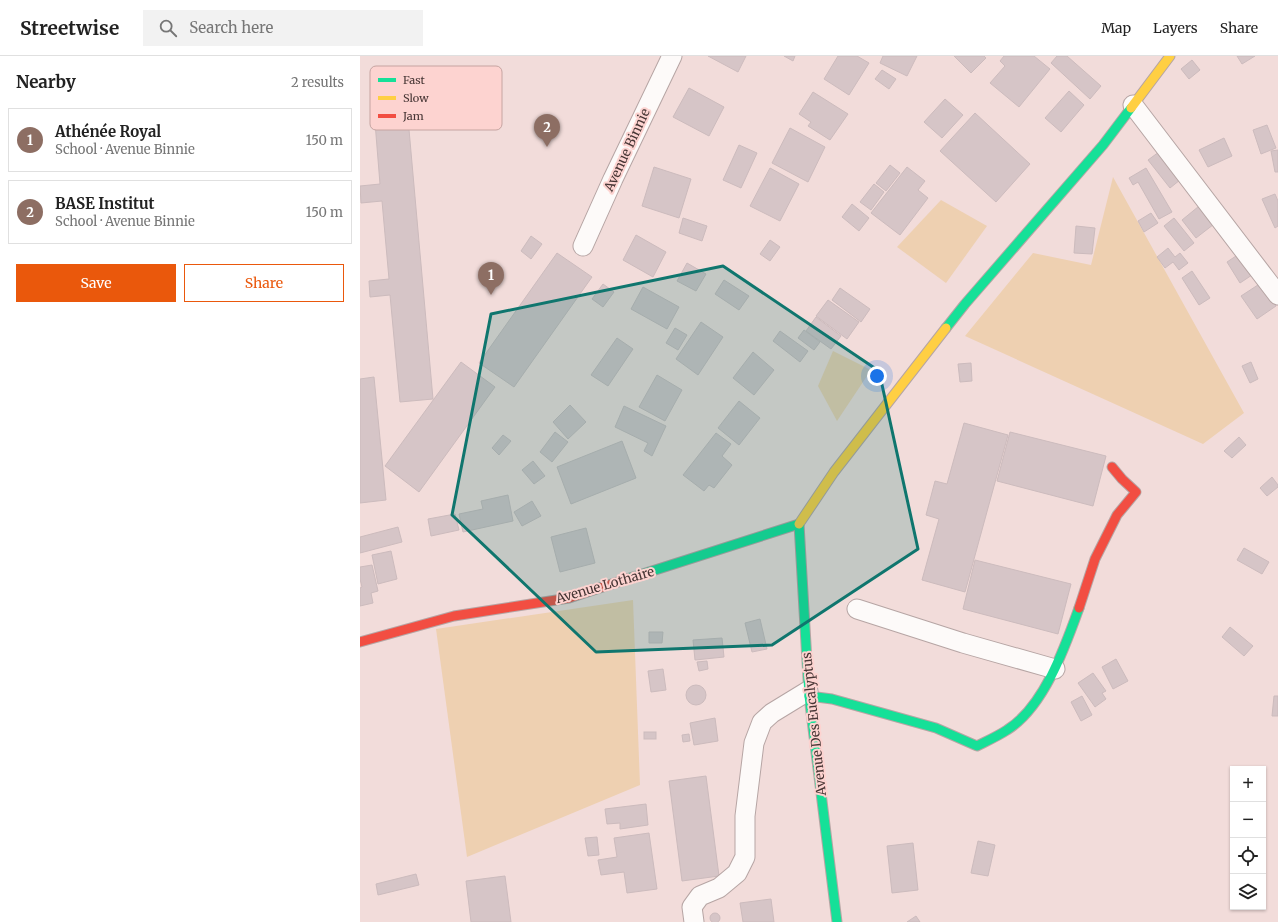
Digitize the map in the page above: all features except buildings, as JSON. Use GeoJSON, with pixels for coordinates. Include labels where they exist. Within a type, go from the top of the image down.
{"type":"FeatureCollection","features":[{"type":"Feature","properties":{"kind":"street","name":"Avenue Binnie"},"geometry":{"type":"LineString","coordinates":[[583,246],[612,179],[672,56]]}},
{"type":"Feature","properties":{"kind":"street"},"geometry":{"type":"LineString","coordinates":[[799,524],[834,472],[965,304],[1102,145],[1170,56]]}},
{"type":"Feature","properties":{"kind":"street"},"geometry":{"type":"LineString","coordinates":[[1133,105],[1278,295]]}},
{"type":"Feature","properties":{"kind":"street"},"geometry":{"type":"LineString","coordinates":[[694,922],[692,907],[700,896],[719,888],[737,873],[745,857],[745,816],[754,743],[762,722],[772,713],[808,694],[832,699],[936,728],[977,746],[1008,730],[1032,708],[1054,669],[1071,630],[1095,559],[1117,515],[1136,492],[1112,467]]}},
{"type":"Feature","properties":{"kind":"street","name":"Avenue Lothaire"},"geometry":{"type":"LineString","coordinates":[[360,642],[454,616],[569,598],[799,524]]}},
{"type":"Feature","properties":{"kind":"street","name":"Avenue Des Eucalyptus"},"geometry":{"type":"LineString","coordinates":[[799,524],[808,694],[837,922]]}},
{"type":"Feature","properties":{"kind":"street"},"geometry":{"type":"LineString","coordinates":[[857,609],[1054,669]]}},
{"type":"Feature","properties":{"kind":"highlighted area"},"geometry":{"type":"Polygon","coordinates":[[[723,266],[879,371],[918,549],[772,645],[596,652],[452,515],[491,314],[723,266]]]}},
{"type":"Feature","properties":{"kind":"shaded area"},"geometry":{"type":"Polygon","coordinates":[[[1113,177],[1244,413],[1203,444],[965,336],[1033,253],[1091,265],[1113,177]]]}},
{"type":"Feature","properties":{"kind":"shaded area"},"geometry":{"type":"Polygon","coordinates":[[[941,200],[987,226],[946,283],[897,247],[941,200]]]}},
{"type":"Feature","properties":{"kind":"shaded area"},"geometry":{"type":"Polygon","coordinates":[[[833,351],[871,370],[837,421],[818,386],[833,351]]]}},
{"type":"Feature","properties":{"kind":"shaded area"},"geometry":{"type":"Polygon","coordinates":[[[633,600],[640,785],[467,857],[436,629],[633,600]]]}},
{"type":"Feature","properties":{"kind":"traffic: fast"},"geometry":{"type":"LineString","coordinates":[[946,328],[965,304],[1103,145],[1131,108]]}},
{"type":"Feature","properties":{"kind":"traffic: fast"},"geometry":{"type":"LineString","coordinates":[[799,524],[809,696],[837,922]]}},
{"type":"Feature","properties":{"kind":"traffic: fast"},"geometry":{"type":"LineString","coordinates":[[627,579],[799,524]]}},
{"type":"Feature","properties":{"kind":"traffic: fast"},"geometry":{"type":"LineString","coordinates":[[809,696],[832,699],[936,728],[977,746],[1007,730],[1020,720],[1032,707],[1052,675],[1079,608]]}},
{"type":"Feature","properties":{"kind":"traffic: slow"},"geometry":{"type":"LineString","coordinates":[[1131,108],[1170,56]]}},
{"type":"Feature","properties":{"kind":"traffic: slow"},"geometry":{"type":"LineString","coordinates":[[799,524],[834,472],[946,328]]}},
{"type":"Feature","properties":{"kind":"traffic: jam"},"geometry":{"type":"LineString","coordinates":[[1079,608],[1095,559],[1117,515],[1136,492],[1112,467]]}},
{"type":"Feature","properties":{"kind":"traffic: jam"},"geometry":{"type":"LineString","coordinates":[[360,642],[454,616],[569,598],[627,579]]}},
{"type":"Feature","properties":{"kind":"place","name":"BASE Institut"},"geometry":{"type":"Point","coordinates":[547,147]}},
{"type":"Feature","properties":{"kind":"place","name":"Athénée Royal"},"geometry":{"type":"Point","coordinates":[491,295]}}]}
